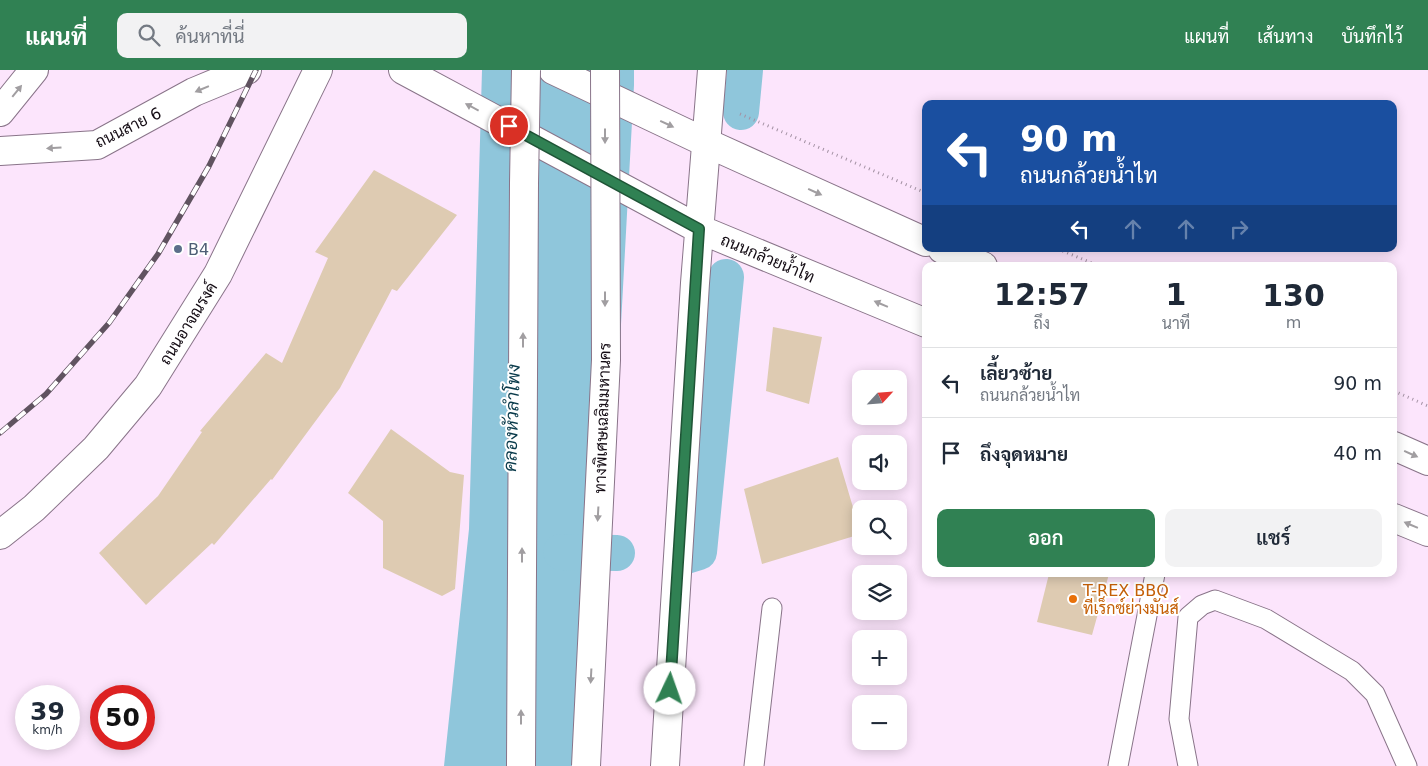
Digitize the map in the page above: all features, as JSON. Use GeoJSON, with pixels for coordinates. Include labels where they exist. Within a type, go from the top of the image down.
{"type":"FeatureCollection","features":[{"type":"Feature","properties":{"kind":"main road"},"geometry":{"type":"LineString","coordinates":[[0,112],[34,70]]}},
{"type":"Feature","properties":{"kind":"main road","name":"ถนนสาย 6"},"geometry":{"type":"LineString","coordinates":[[0,151],[97,145],[194,92],[247,70]]}},
{"type":"Feature","properties":{"kind":"main road","name":"ถนนอาจณรงค์"},"geometry":{"type":"LineString","coordinates":[[0,535],[34,508],[96,448],[148,386],[218,274],[318,70]]}},
{"type":"Feature","properties":{"kind":"main road","name":"ถนนกล้วยน้ำไท"},"geometry":{"type":"LineString","coordinates":[[403,70],[699,229],[922,321]]}},
{"type":"Feature","properties":{"kind":"main road"},"geometry":{"type":"LineString","coordinates":[[520,766],[526,70]]}},
{"type":"Feature","properties":{"kind":"main road","name":"ทางพิเศษเฉลิมมหานคร"},"geometry":{"type":"LineString","coordinates":[[586,766],[606,360],[605,70]]}},
{"type":"Feature","properties":{"kind":"main road"},"geometry":{"type":"LineString","coordinates":[[665,766],[699,229],[712,70]]}},
{"type":"Feature","properties":{"kind":"main road"},"geometry":{"type":"LineString","coordinates":[[556,72],[922,240]]}},
{"type":"Feature","properties":{"kind":"main road"},"geometry":{"type":"LineString","coordinates":[[949,252],[973,262]]}},
{"type":"Feature","properties":{"kind":"main road"},"geometry":{"type":"LineString","coordinates":[[1397,447],[1428,461]]}},
{"type":"Feature","properties":{"kind":"main road"},"geometry":{"type":"LineString","coordinates":[[1397,519],[1428,532]]}},
{"type":"Feature","properties":{"kind":"lane"},"geometry":{"type":"LineString","coordinates":[[1118,766],[1153,577]]}},
{"type":"Feature","properties":{"kind":"lane"},"geometry":{"type":"LineString","coordinates":[[1188,766],[1179,719],[1188,617],[1202,605],[1215,600],[1266,619],[1352,670],[1375,694],[1407,766]]}},
{"type":"Feature","properties":{"kind":"lane"},"geometry":{"type":"LineString","coordinates":[[754,766],[772,608]]}},
{"type":"Feature","properties":{"kind":"path"},"geometry":{"type":"LineString","coordinates":[[710,101],[922,191]]}},
{"type":"Feature","properties":{"kind":"path"},"geometry":{"type":"LineString","coordinates":[[1065,252],[1089,262]]}},
{"type":"Feature","properties":{"kind":"path"},"geometry":{"type":"LineString","coordinates":[[1397,392],[1428,406]]}},
{"type":"Feature","properties":{"kind":"water","name":"คลองหัวลำโพง"},"geometry":{"type":"Polygon","coordinates":[[[482,70],[634,70],[597,766],[444,766],[469,529],[482,70]]]}},
{"type":"Feature","properties":{"kind":"building"},"geometry":{"type":"Polygon","coordinates":[[[374,170],[457,215],[397,291],[392,289],[340,388],[272,480],[214,545],[212,543],[146,605],[99,553],[158,496],[202,432],[200,431],[266,353],[282,363],[328,258],[315,252],[374,170]]]}},
{"type":"Feature","properties":{"kind":"building"},"geometry":{"type":"Polygon","coordinates":[[[773,327],[822,337],[809,404],[766,391],[773,327]]]}},
{"type":"Feature","properties":{"kind":"building"},"geometry":{"type":"Polygon","coordinates":[[[391,429],[450,472],[464,475],[455,589],[442,596],[383,568],[383,521],[348,493],[391,429]]]}},
{"type":"Feature","properties":{"kind":"building"},"geometry":{"type":"Polygon","coordinates":[[[838,457],[852,504],[852,537],[762,564],[744,489],[838,457]]]}},
{"type":"Feature","properties":{"kind":"building","name":"T-REX BBQ ทีเร็กซ์ย่างมันส์"},"geometry":{"type":"Polygon","coordinates":[[[1048,577],[1108,577],[1092,635],[1037,622],[1048,577]]]}},
{"type":"Feature","properties":{"kind":"waterway"},"geometry":{"type":"LineString","coordinates":[[741,112],[745,70]]}},
{"type":"Feature","properties":{"kind":"waterway"},"geometry":{"type":"LineString","coordinates":[[686,556],[699,552],[726,277]]}},
{"type":"Feature","properties":{"kind":"waterway"},"geometry":{"type":"LineString","coordinates":[[561,552],[617,553]]}},
{"type":"Feature","properties":{"kind":"railway"},"geometry":{"type":"LineString","coordinates":[[0,433],[46,394],[109,323],[158,254],[209,166],[256,70]]}},
{"type":"Feature","properties":{"kind":"place","name":"B4"},"geometry":{"type":"Point","coordinates":[178,249]}},
{"type":"Feature","properties":{"kind":"place","name":"T-REX BBQ ทีเร็กซ์ย่างมันส์"},"geometry":{"type":"Point","coordinates":[1073,599]}},
{"type":"Feature","properties":{"kind":"route"},"geometry":{"type":"LineString","coordinates":[[509,126],[699,229],[670,689]]}}]}
